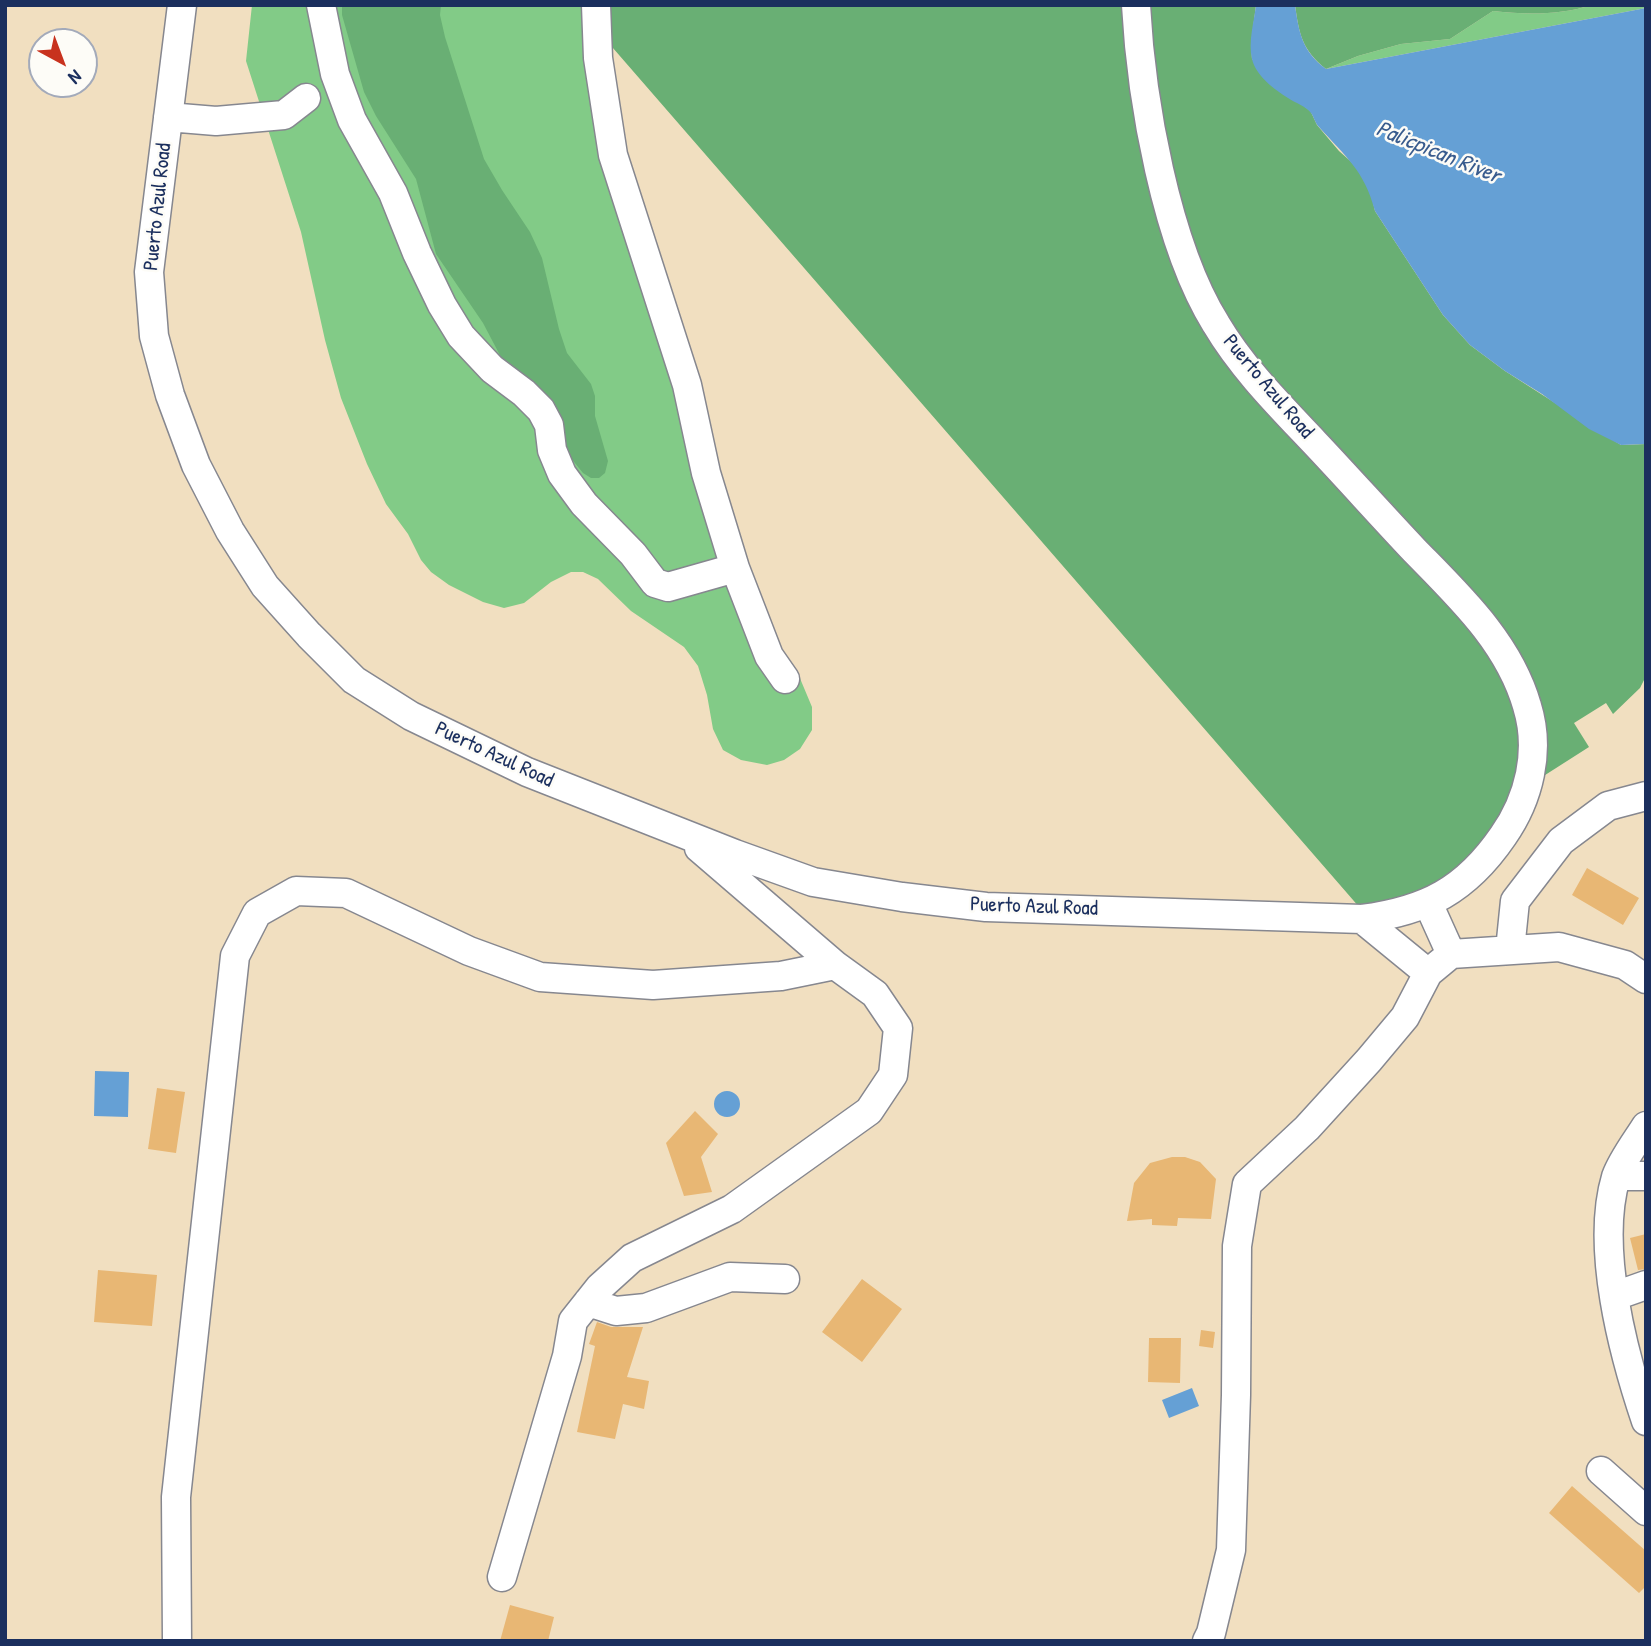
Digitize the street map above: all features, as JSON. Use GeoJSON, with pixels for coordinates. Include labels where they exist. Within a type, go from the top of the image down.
{"type":"FeatureCollection","features":[{"type":"Feature","properties":{"kind":"street","name":"Puerto Azul Road"},"geometry":{"type":"LineString","coordinates":[[182,5],[149,272],[154,336],[170,395],[196,465],[230,531],[265,586],[354,680],[411,716],[527,772],[813,882],[902,897],[986,907],[1362,919],[1395,914],[1428,904],[1468,879],[1487,860],[1512,824],[1526,792],[1531,772],[1532,744],[1528,708],[1515,672],[1497,641],[1284,411],[1231,348],[1214,322],[1182,249],[1164,185],[1149,113],[1136,5]]}},
{"type":"Feature","properties":{"kind":"street"},"geometry":{"type":"LineString","coordinates":[[321,5],[335,74],[352,120],[393,192],[417,253],[442,305],[461,336],[484,361],[541,410],[549,425],[552,450],[562,474],[584,504],[633,554],[656,583],[668,587],[735,568]]}},
{"type":"Feature","properties":{"kind":"street"},"geometry":{"type":"LineString","coordinates":[[596,5],[598,58],[613,155],[687,385],[706,473],[735,568],[769,656],[785,679]]}},
{"type":"Feature","properties":{"kind":"street"},"geometry":{"type":"LineString","coordinates":[[168,117],[216,121],[284,115],[306,98]]}},
{"type":"Feature","properties":{"kind":"street"},"geometry":{"type":"LineString","coordinates":[[1510,950],[1515,901],[1561,841],[1608,806],[1646,796]]}},
{"type":"Feature","properties":{"kind":"street"},"geometry":{"type":"LineString","coordinates":[[502,1577],[567,1356],[573,1321],[600,1287],[632,1258],[733,1209],[869,1111],[893,1074],[898,1028],[875,994],[835,965],[683,834]]}},
{"type":"Feature","properties":{"kind":"street"},"geometry":{"type":"LineString","coordinates":[[177,1641],[176,1497],[235,956],[257,913],[296,891],[346,893],[469,951],[540,978],[653,985],[781,976],[835,965]]}},
{"type":"Feature","properties":{"kind":"street"},"geometry":{"type":"LineString","coordinates":[[1428,904],[1451,954]]}},
{"type":"Feature","properties":{"kind":"street"},"geometry":{"type":"LineString","coordinates":[[1362,919],[1429,973]]}},
{"type":"Feature","properties":{"kind":"street"},"geometry":{"type":"LineString","coordinates":[[1207,1641],[1231,1550],[1237,1247],[1247,1184],[1307,1128],[1370,1060],[1405,1017],[1429,973],[1451,954],[1559,947],[1625,965],[1646,979]]}},
{"type":"Feature","properties":{"kind":"street"},"geometry":{"type":"LineString","coordinates":[[1644,1410],[1629,1371],[1611,1273],[1608,1230],[1617,1176],[1646,1125]]}},
{"type":"Feature","properties":{"kind":"street"},"geometry":{"type":"LineString","coordinates":[[1617,1176],[1646,1176]]}},
{"type":"Feature","properties":{"kind":"street"},"geometry":{"type":"LineString","coordinates":[[588,1302],[616,1311],[646,1308],[730,1277],[785,1279]]}},
{"type":"Feature","properties":{"kind":"street"},"geometry":{"type":"LineString","coordinates":[[1615,1296],[1646,1285]]}},
{"type":"Feature","properties":{"kind":"street"},"geometry":{"type":"LineString","coordinates":[[1601,1471],[1646,1511]]}},
{"type":"Feature","properties":{"kind":"green space"},"geometry":{"type":"Polygon","coordinates":[[[252,5],[604,5],[617,138],[722,507],[769,638],[799,676],[812,707],[812,730],[800,749],[784,760],[767,765],[741,760],[723,750],[713,729],[698,666],[684,647],[631,611],[598,579],[583,572],[571,572],[551,582],[524,603],[504,608],[483,602],[449,585],[431,572],[421,560],[408,534],[386,504],[341,398],[301,232],[246,61],[252,5]]]}},
{"type":"Feature","properties":{"kind":"green space"},"geometry":{"type":"Polygon","coordinates":[[[342,5],[441,5],[440,15],[445,37],[484,159],[530,232],[542,258],[567,353],[591,384],[595,396],[595,416],[608,461],[605,473],[599,478],[591,478],[583,473],[562,447],[503,361],[483,323],[436,254],[416,179],[364,92],[342,15],[342,5]]]}},
{"type":"Feature","properties":{"kind":"green space"},"geometry":{"type":"Polygon","coordinates":[[[604,5],[1124,5],[1171,253],[1486,648],[1503,677],[1516,711],[1520,744],[1519,770],[1501,818],[1478,852],[1429,890],[1360,908],[606,40],[604,5]]]}},
{"type":"Feature","properties":{"kind":"green space"},"geometry":{"type":"Polygon","coordinates":[[[1149,5],[1256,5],[1251,44],[1252,59],[1311,112],[1317,125],[1356,166],[1371,193],[1375,211],[1443,315],[1470,345],[1505,371],[1621,445],[1646,444],[1646,676],[1640,688],[1613,714],[1606,703],[1574,723],[1589,747],[1542,777],[1540,705],[1241,341],[1213,291],[1195,251],[1175,182],[1162,112],[1149,5]]]}},
{"type":"Feature","properties":{"kind":"green space"},"geometry":{"type":"Polygon","coordinates":[[[1295,5],[1592,5],[1543,13],[1493,11],[1450,39],[1401,44],[1358,56],[1326,69],[1303,41],[1295,5]]]}},
{"type":"Feature","properties":{"kind":"green space"},"geometry":{"type":"Polygon","coordinates":[[[1592,5],[1646,5],[1646,8],[1326,69],[1358,56],[1401,44],[1450,39],[1493,11],[1543,13],[1592,5]]]}},
{"type":"Feature","properties":{"kind":"water","name":"Palicpican River"},"geometry":{"type":"Polygon","coordinates":[[[1256,5],[1295,5],[1303,41],[1326,69],[1646,8],[1646,444],[1621,445],[1589,429],[1470,345],[1443,315],[1375,211],[1360,174],[1309,111],[1266,82],[1257,71],[1251,46],[1256,5]]]}},
{"type":"Feature","properties":{"kind":"water"},"geometry":{"type":"Polygon","coordinates":[[[95,1071],[129,1072],[128,1117],[94,1116],[95,1071]]]}},
{"type":"Feature","properties":{"kind":"water"},"geometry":{"type":"Polygon","coordinates":[[[727,1091],[736,1095],[740,1104],[736,1113],[727,1117],[718,1113],[714,1104],[718,1095],[727,1091]]]}},
{"type":"Feature","properties":{"kind":"water"},"geometry":{"type":"Polygon","coordinates":[[[1192,1388],[1199,1406],[1169,1418],[1162,1400],[1192,1388]]]}},
{"type":"Feature","properties":{"kind":"building"},"geometry":{"type":"Polygon","coordinates":[[[1587,868],[1639,898],[1623,925],[1572,895],[1587,868]]]}},
{"type":"Feature","properties":{"kind":"building"},"geometry":{"type":"Polygon","coordinates":[[[157,1088],[185,1092],[176,1153],[148,1149],[157,1088]]]}},
{"type":"Feature","properties":{"kind":"building"},"geometry":{"type":"Polygon","coordinates":[[[695,1111],[718,1134],[701,1157],[712,1192],[684,1196],[666,1143],[695,1111]]]}},
{"type":"Feature","properties":{"kind":"building"},"geometry":{"type":"Polygon","coordinates":[[[1172,1157],[1185,1157],[1200,1162],[1216,1179],[1211,1219],[1178,1218],[1177,1226],[1152,1225],[1152,1219],[1127,1221],[1134,1183],[1150,1163],[1172,1157]]]}},
{"type":"Feature","properties":{"kind":"building"},"geometry":{"type":"Polygon","coordinates":[[[1646,1234],[1646,1269],[1638,1270],[1630,1238],[1646,1234]]]}},
{"type":"Feature","properties":{"kind":"building"},"geometry":{"type":"Polygon","coordinates":[[[98,1270],[157,1275],[152,1326],[94,1322],[98,1270]]]}},
{"type":"Feature","properties":{"kind":"building"},"geometry":{"type":"Polygon","coordinates":[[[862,1279],[902,1309],[862,1362],[822,1332],[862,1279]]]}},
{"type":"Feature","properties":{"kind":"building"},"geometry":{"type":"Polygon","coordinates":[[[597,1322],[611,1327],[643,1327],[627,1377],[649,1381],[644,1409],[623,1404],[615,1439],[577,1432],[595,1346],[589,1344],[597,1322]]]}},
{"type":"Feature","properties":{"kind":"building"},"geometry":{"type":"Polygon","coordinates":[[[1201,1330],[1215,1332],[1213,1348],[1199,1346],[1201,1330]]]}},
{"type":"Feature","properties":{"kind":"building"},"geometry":{"type":"Polygon","coordinates":[[[1149,1338],[1181,1338],[1180,1383],[1148,1382],[1149,1338]]]}},
{"type":"Feature","properties":{"kind":"building"},"geometry":{"type":"Polygon","coordinates":[[[1572,1486],[1646,1551],[1646,1586],[1639,1593],[1549,1513],[1572,1486]]]}},
{"type":"Feature","properties":{"kind":"building"},"geometry":{"type":"Polygon","coordinates":[[[510,1605],[554,1617],[548,1641],[500,1641],[510,1605]]]}}]}
